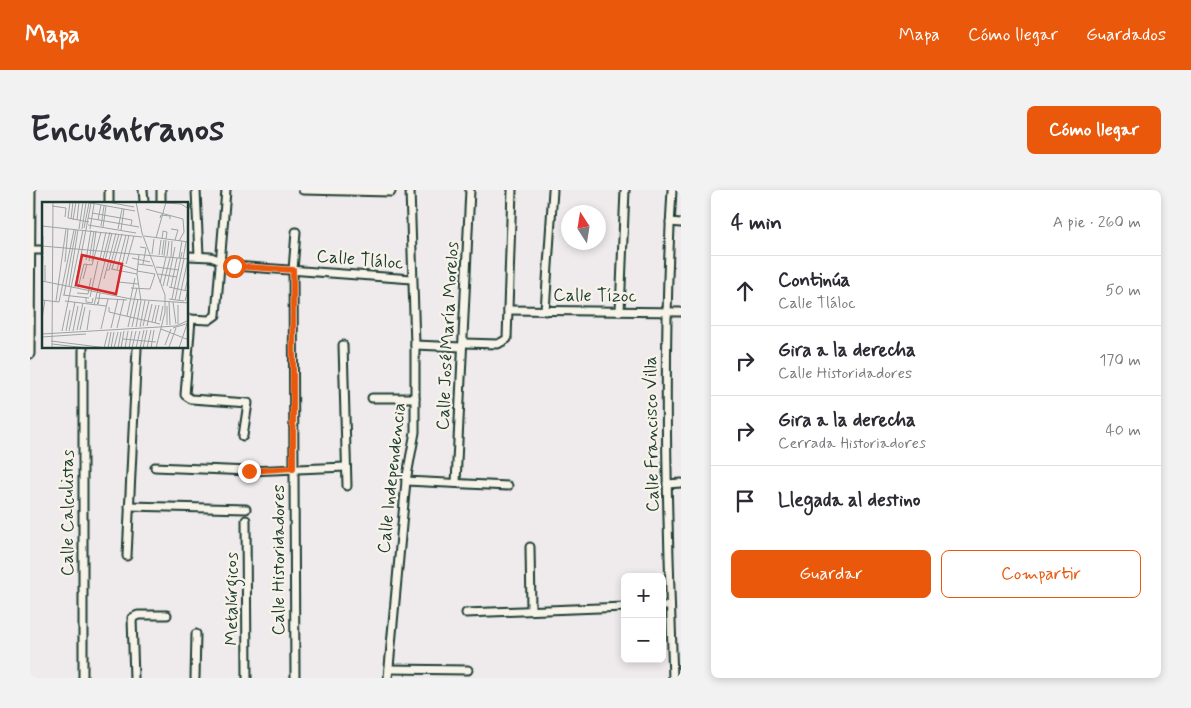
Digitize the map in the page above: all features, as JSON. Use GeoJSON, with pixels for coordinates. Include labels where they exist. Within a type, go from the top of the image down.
{"type":"FeatureCollection","features":[{"type":"Feature","properties":{"kind":"street"},"geometry":{"type":"LineString","coordinates":[[30,354],[31,190]]}},
{"type":"Feature","properties":{"kind":"street"},"geometry":{"type":"LineString","coordinates":[[143,190],[144,201]]}},
{"type":"Feature","properties":{"kind":"street"},"geometry":{"type":"LineString","coordinates":[[196,190],[199,256]]}},
{"type":"Feature","properties":{"kind":"street"},"geometry":{"type":"LineString","coordinates":[[189,319],[209,320],[216,315],[226,190]]}},
{"type":"Feature","properties":{"kind":"street"},"geometry":{"type":"LineString","coordinates":[[303,190],[391,192]]}},
{"type":"Feature","properties":{"kind":"street","name":"Calle Independencia"},"geometry":{"type":"LineString","coordinates":[[388,678],[406,481],[415,432],[415,346],[410,190]]}},
{"type":"Feature","properties":{"kind":"street","name":"Calle José María Morelos"},"geometry":{"type":"LineString","coordinates":[[456,483],[470,190]]}},
{"type":"Feature","properties":{"kind":"street"},"geometry":{"type":"LineString","coordinates":[[415,346],[498,344],[507,339],[512,190]]}},
{"type":"Feature","properties":{"kind":"street"},"geometry":{"type":"LineString","coordinates":[[544,311],[554,190]]}},
{"type":"Feature","properties":{"kind":"street"},"geometry":{"type":"LineString","coordinates":[[620,311],[624,190]]}},
{"type":"Feature","properties":{"kind":"street","name":"Calle Francisco Villa"},"geometry":{"type":"LineString","coordinates":[[672,190],[666,312],[666,606],[672,678]]}},
{"type":"Feature","properties":{"kind":"street"},"geometry":{"type":"LineString","coordinates":[[670,222],[681,223]]}},
{"type":"Feature","properties":{"kind":"street","name":"Calle Historidadores"},"geometry":{"type":"LineString","coordinates":[[295,678],[293,270],[296,232]]}},
{"type":"Feature","properties":{"kind":"street","name":"Calle Tláloc"},"geometry":{"type":"LineString","coordinates":[[189,256],[199,256],[234,266],[412,279]]}},
{"type":"Feature","properties":{"kind":"street","name":"Calle Tízoc"},"geometry":{"type":"LineString","coordinates":[[508,310],[681,312]]}},
{"type":"Feature","properties":{"kind":"street"},"geometry":{"type":"LineString","coordinates":[[344,345],[347,486]]}},
{"type":"Feature","properties":{"kind":"street","name":"Calle Calculistas"},"geometry":{"type":"LineString","coordinates":[[83,349],[83,678]]}},
{"type":"Feature","properties":{"kind":"street"},"geometry":{"type":"LineString","coordinates":[[127,556],[137,349]]}},
{"type":"Feature","properties":{"kind":"street"},"geometry":{"type":"LineString","coordinates":[[187,349],[186,398],[248,403],[243,436]]}},
{"type":"Feature","properties":{"kind":"street"},"geometry":{"type":"LineString","coordinates":[[372,398],[415,398]]}},
{"type":"Feature","properties":{"kind":"street"},"geometry":{"type":"LineString","coordinates":[[155,467],[249,471],[346,467]]}},
{"type":"Feature","properties":{"kind":"street"},"geometry":{"type":"LineString","coordinates":[[406,481],[508,486]]}},
{"type":"Feature","properties":{"kind":"street"},"geometry":{"type":"LineString","coordinates":[[667,484],[681,483]]}},
{"type":"Feature","properties":{"kind":"street"},"geometry":{"type":"LineString","coordinates":[[130,506],[246,509]]}},
{"type":"Feature","properties":{"kind":"street","name":"Metalúrgicos"},"geometry":{"type":"LineString","coordinates":[[246,520],[247,678]]}},
{"type":"Feature","properties":{"kind":"street"},"geometry":{"type":"LineString","coordinates":[[530,547],[531,609]]}},
{"type":"Feature","properties":{"kind":"street"},"geometry":{"type":"LineString","coordinates":[[466,612],[621,607]]}},
{"type":"Feature","properties":{"kind":"street"},"geometry":{"type":"LineString","coordinates":[[134,678],[132,618],[138,615],[167,615]]}},
{"type":"Feature","properties":{"kind":"street"},"geometry":{"type":"LineString","coordinates":[[195,678],[196,634]]}},
{"type":"Feature","properties":{"kind":"street"},"geometry":{"type":"LineString","coordinates":[[389,669],[468,670]]}},
{"type":"Feature","properties":{"kind":"route"},"geometry":{"type":"LineString","coordinates":[[234,266],[293,270],[293,468],[249,471]]}}]}
